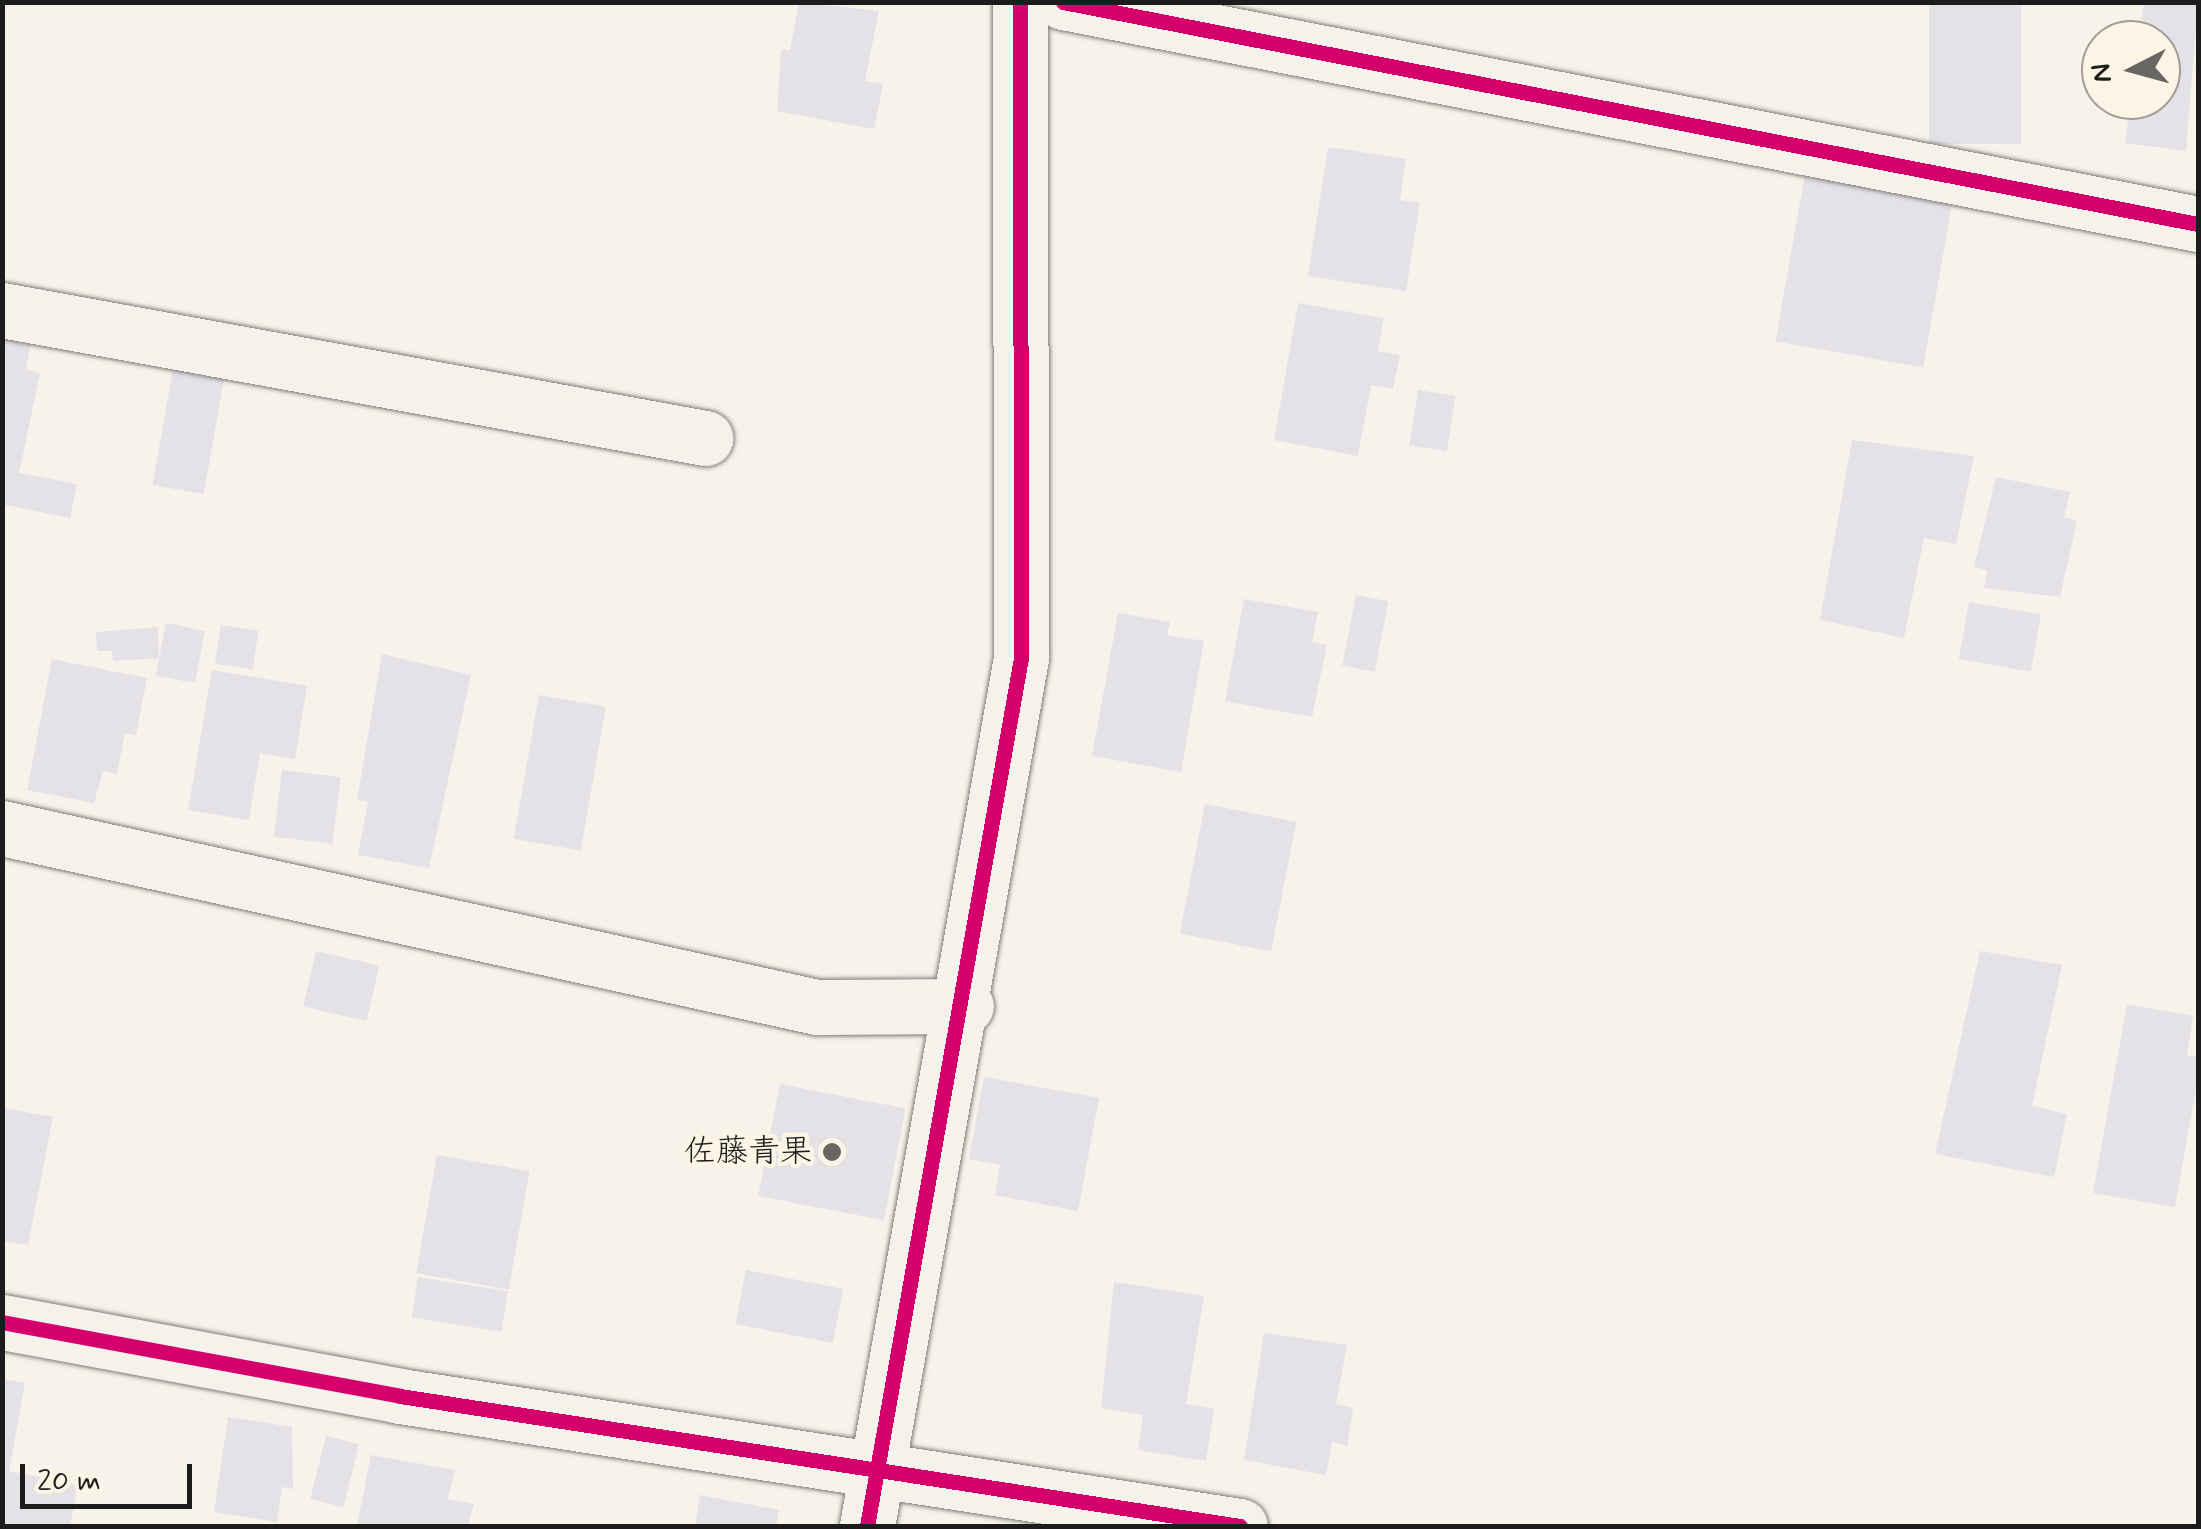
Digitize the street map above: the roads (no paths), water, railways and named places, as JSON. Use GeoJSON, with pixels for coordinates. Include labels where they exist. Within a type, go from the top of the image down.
{"type":"FeatureCollection","features":[{"type":"Feature","properties":{"kind":"street"},"geometry":{"type":"LineString","coordinates":[[867,1526],[966,1006],[1020,658],[1020,2]]}},
{"type":"Feature","properties":{"kind":"street"},"geometry":{"type":"LineString","coordinates":[[1063,2],[2198,224]]}},
{"type":"Feature","properties":{"kind":"street"},"geometry":{"type":"LineString","coordinates":[[2,310],[705,438]]}},
{"type":"Feature","properties":{"kind":"street"},"geometry":{"type":"LineString","coordinates":[[2,828],[817,1007],[966,1006]]}},
{"type":"Feature","properties":{"kind":"street"},"geometry":{"type":"LineString","coordinates":[[2,1322],[400,1396],[879,1467],[1240,1526]]}},
{"type":"Feature","properties":{"kind":"place","name":"佐藤青果"},"geometry":{"type":"Point","coordinates":[832,1152]}}]}
